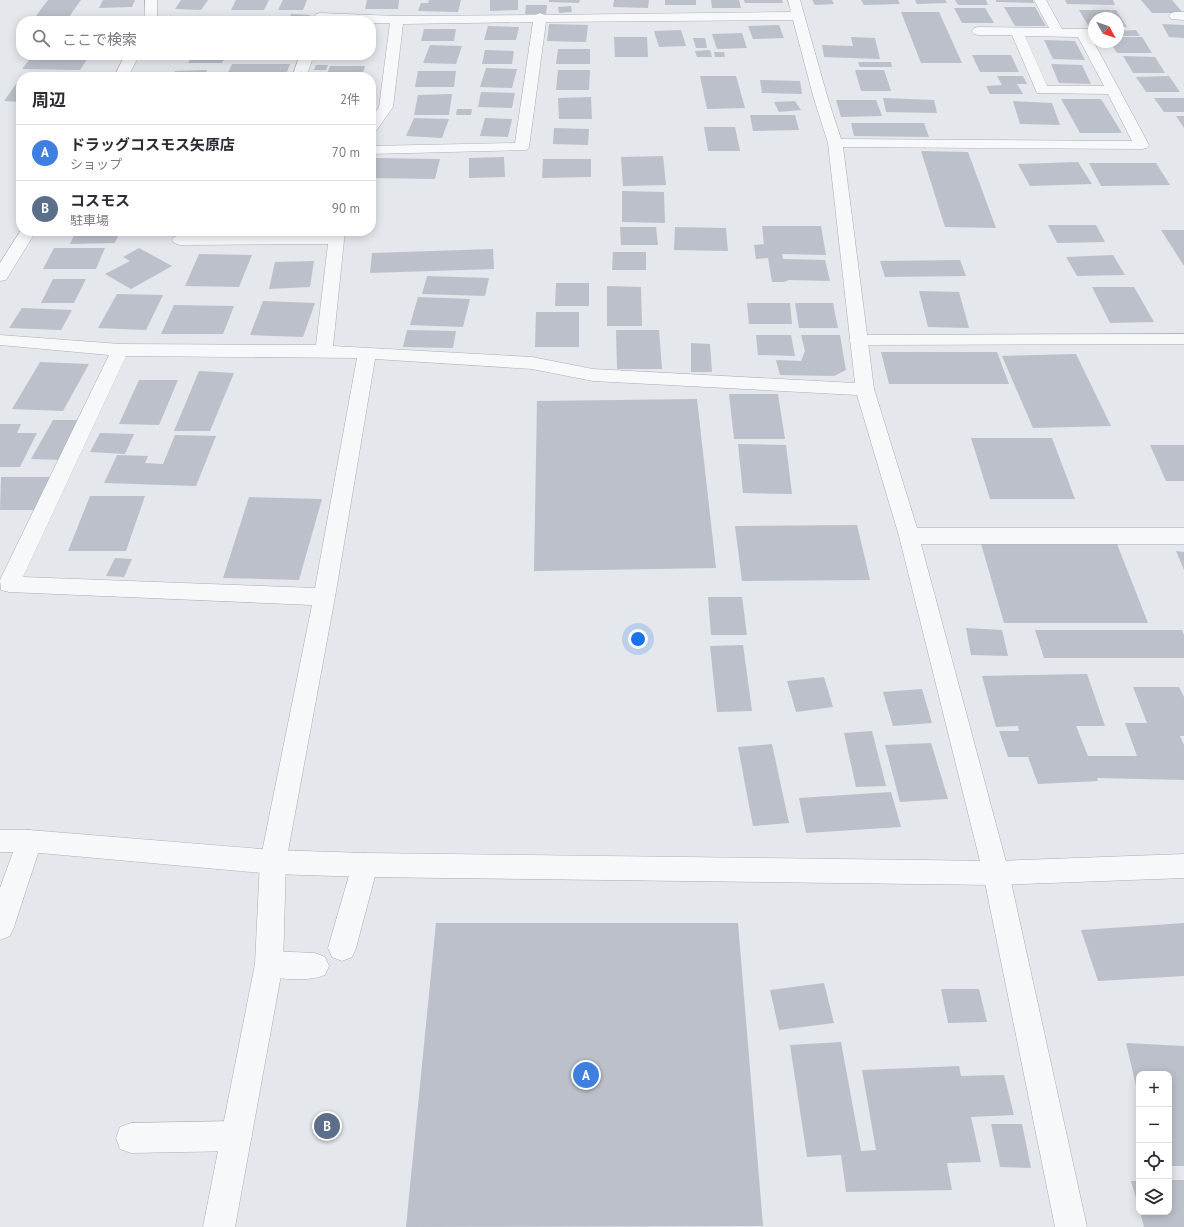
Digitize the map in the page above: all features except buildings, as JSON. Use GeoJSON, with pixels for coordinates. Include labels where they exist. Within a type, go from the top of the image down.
{"type":"FeatureCollection","features":[{"type":"Feature","properties":{"kind":"street"},"geometry":{"type":"LineString","coordinates":[[151,0],[151,16]]}},
{"type":"Feature","properties":{"kind":"street"},"geometry":{"type":"LineString","coordinates":[[794,0],[821,99],[835,143],[865,389],[909,536],[996,873],[1071,1227]]}},
{"type":"Feature","properties":{"kind":"street"},"geometry":{"type":"LineString","coordinates":[[1040,0],[1057,32]]}},
{"type":"Feature","properties":{"kind":"street"},"geometry":{"type":"LineString","coordinates":[[322,16],[328,6]]}},
{"type":"Feature","properties":{"kind":"street"},"geometry":{"type":"LineString","coordinates":[[376,20],[540,17],[799,16]]}},
{"type":"Feature","properties":{"kind":"street"},"geometry":{"type":"LineString","coordinates":[[376,150],[522,148],[540,17]]}},
{"type":"Feature","properties":{"kind":"street"},"geometry":{"type":"LineString","coordinates":[[376,121],[386,107],[397,20]]}},
{"type":"Feature","properties":{"kind":"street"},"geometry":{"type":"LineString","coordinates":[[978,30],[1088,33]]}},
{"type":"Feature","properties":{"kind":"street"},"geometry":{"type":"LineString","coordinates":[[1017,32],[1042,90],[1113,90]]}},
{"type":"Feature","properties":{"kind":"street"},"geometry":{"type":"LineString","coordinates":[[835,143],[1142,145],[1113,90],[1095,48]]}},
{"type":"Feature","properties":{"kind":"street"},"geometry":{"type":"LineString","coordinates":[[124,72],[130,60]]}},
{"type":"Feature","properties":{"kind":"street"},"geometry":{"type":"LineString","coordinates":[[300,72],[305,60]]}},
{"type":"Feature","properties":{"kind":"street"},"geometry":{"type":"LineString","coordinates":[[0,276],[25,236]]}},
{"type":"Feature","properties":{"kind":"street"},"geometry":{"type":"LineString","coordinates":[[180,240],[305,236]]}},
{"type":"Feature","properties":{"kind":"street"},"geometry":{"type":"LineString","coordinates":[[324,351],[336,236]]}},
{"type":"Feature","properties":{"kind":"street"},"geometry":{"type":"LineString","coordinates":[[858,340],[1184,339]]}},
{"type":"Feature","properties":{"kind":"street"},"geometry":{"type":"LineString","coordinates":[[0,340],[120,350],[324,351],[367,353],[532,363],[593,375],[865,389]]}},
{"type":"Feature","properties":{"kind":"street"},"geometry":{"type":"LineString","coordinates":[[120,350],[9,584],[324,597]]}},
{"type":"Feature","properties":{"kind":"street"},"geometry":{"type":"LineString","coordinates":[[219,1227],[269,964],[273,862],[324,597],[367,353]]}},
{"type":"Feature","properties":{"kind":"street"},"geometry":{"type":"LineString","coordinates":[[909,536],[1184,536]]}},
{"type":"Feature","properties":{"kind":"street"},"geometry":{"type":"LineString","coordinates":[[0,841],[29,841],[273,862],[365,865],[996,873],[1184,866]]}},
{"type":"Feature","properties":{"kind":"street"},"geometry":{"type":"LineString","coordinates":[[0,927],[29,841]]}},
{"type":"Feature","properties":{"kind":"street"},"geometry":{"type":"LineString","coordinates":[[342,948],[365,865]]}},
{"type":"Feature","properties":{"kind":"street"},"geometry":{"type":"LineString","coordinates":[[269,964],[315,966]]}},
{"type":"Feature","properties":{"kind":"street"},"geometry":{"type":"LineString","coordinates":[[131,1138],[236,1136]]}},
{"type":"Feature","properties":{"kind":"place","name":"ドラッグコスモス矢原店"},"geometry":{"type":"Point","coordinates":[586,1075]}},
{"type":"Feature","properties":{"kind":"place","name":"コスモス"},"geometry":{"type":"Point","coordinates":[327,1126]}}]}
